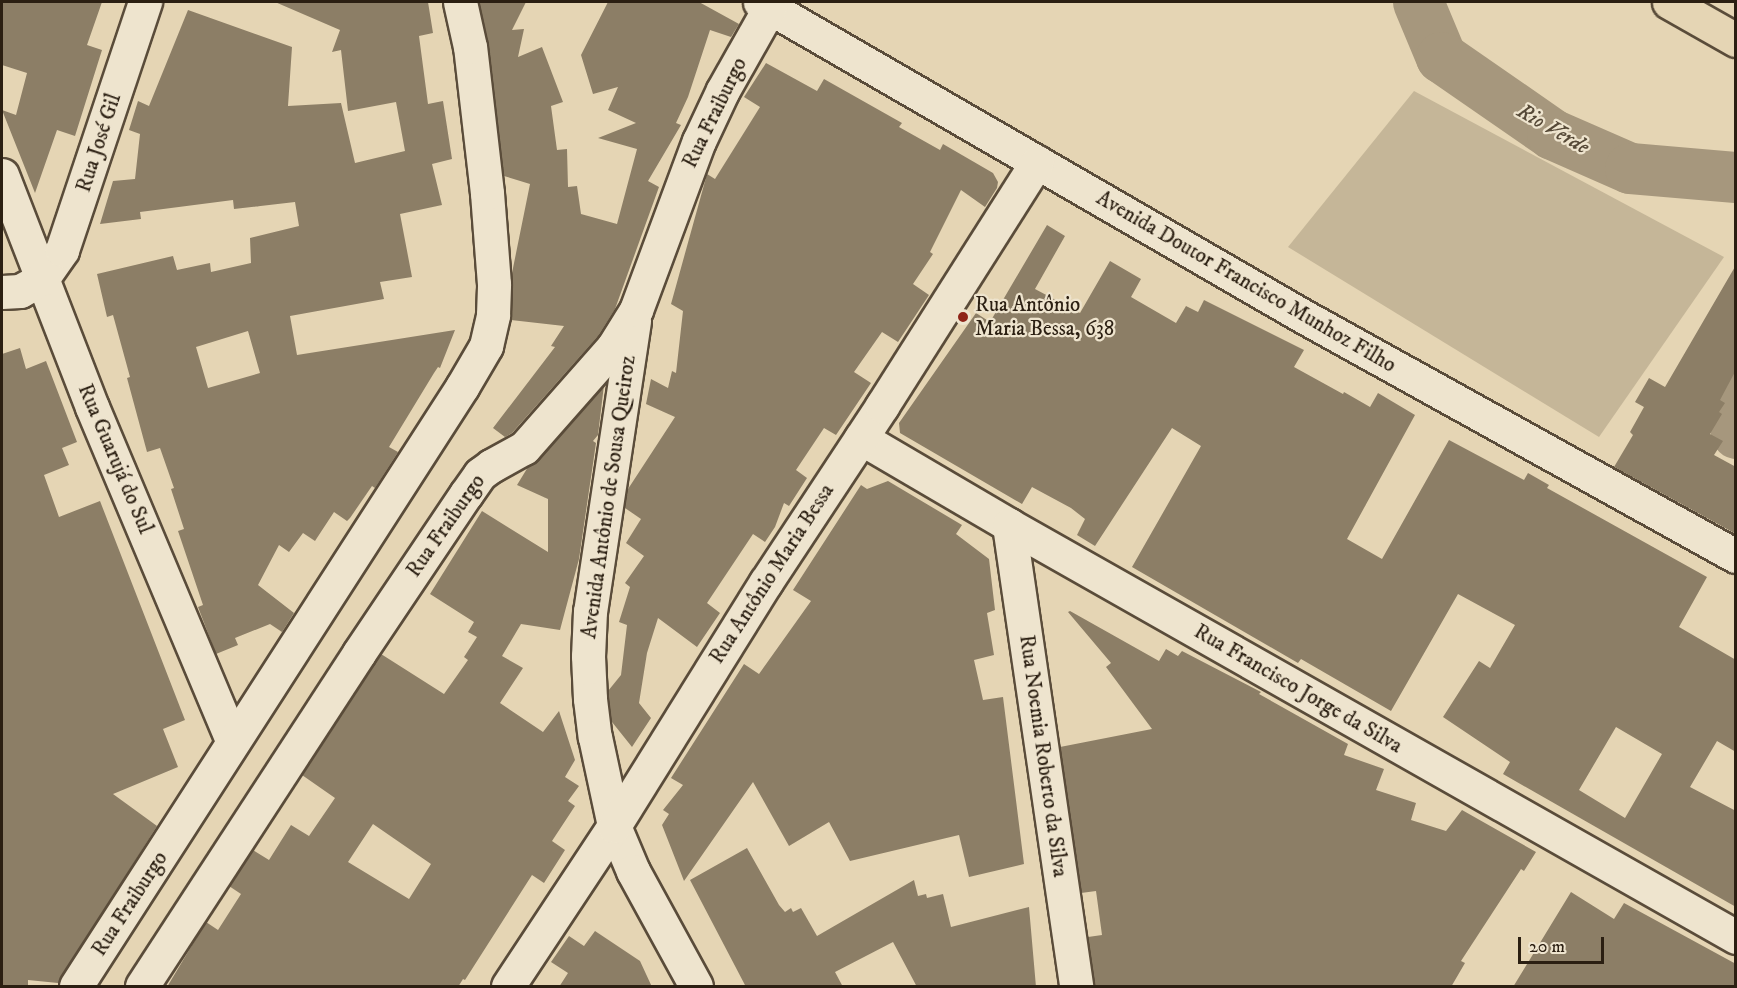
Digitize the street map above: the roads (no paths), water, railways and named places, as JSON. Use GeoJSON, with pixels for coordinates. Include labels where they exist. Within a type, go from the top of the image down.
{"type":"FeatureCollection","features":[{"type":"Feature","properties":{"kind":"main road"},"geometry":{"type":"LineString","coordinates":[[1669,2],[1736,40]]}},
{"type":"Feature","properties":{"kind":"street","name":"Rua José Gil"},"geometry":{"type":"LineString","coordinates":[[42,279],[63,250],[74,222],[145,2]]}},
{"type":"Feature","properties":{"kind":"street","name":"Rua Fraiburgo"},"geometry":{"type":"LineString","coordinates":[[76,987],[462,387],[486,346],[493,315],[494,284],[487,193],[470,47],[460,2]]}},
{"type":"Feature","properties":{"kind":"street","name":"Rua Fraiburgo"},"geometry":{"type":"LineString","coordinates":[[470,47],[471,2]]}},
{"type":"Feature","properties":{"kind":"street","name":"Rua Fraiburgo"},"geometry":{"type":"LineString","coordinates":[[142,987],[359,653],[480,474],[524,448],[537,435],[597,369],[636,310],[699,141],[765,4]]}},
{"type":"Feature","properties":{"kind":"street","name":"Avenida Doutor Francisco Munhoz Filho"},"geometry":{"type":"LineString","coordinates":[[765,4],[1301,315],[1736,556]]}},
{"type":"Feature","properties":{"kind":"street","name":"Rua Antônio Maria Bessa"},"geometry":{"type":"LineString","coordinates":[[508,987],[614,826],[766,582],[1037,162]]}},
{"type":"Feature","properties":{"kind":"street","name":"Rua Guarujá do Sul"},"geometry":{"type":"LineString","coordinates":[[2,175],[92,407],[233,742]]}},
{"type":"Feature","properties":{"kind":"street"},"geometry":{"type":"LineString","coordinates":[[2,292],[20,291],[42,279]]}},
{"type":"Feature","properties":{"kind":"street","name":"Avenida Antônio de Sousa Queiroz"},"geometry":{"type":"LineString","coordinates":[[636,310],[595,573],[588,656],[594,737],[614,826],[633,871],[696,987]]}},
{"type":"Feature","properties":{"kind":"street","name":"Rua Francisco Jorge da Silva"},"geometry":{"type":"LineString","coordinates":[[861,438],[1008,525],[1736,938]]}},
{"type":"Feature","properties":{"kind":"street","name":"Rua Noemia Roberto da Silva"},"geometry":{"type":"LineString","coordinates":[[1008,525],[1077,987]]}},
{"type":"Feature","properties":{"kind":"waterway","name":"Rio Verde"},"geometry":{"type":"LineString","coordinates":[[1418,2],[1441,57],[1552,134],[1630,168],[1736,177]]}},
{"type":"Feature","properties":{"kind":"waterway","name":"Rio Verde"},"geometry":{"type":"LineString","coordinates":[[1736,380],[1728,397],[1736,433]]}},
{"type":"Feature","properties":{"kind":"place","name":"Rua Antônio Maria Bessa, 638"},"geometry":{"type":"Point","coordinates":[963,317]}}]}
